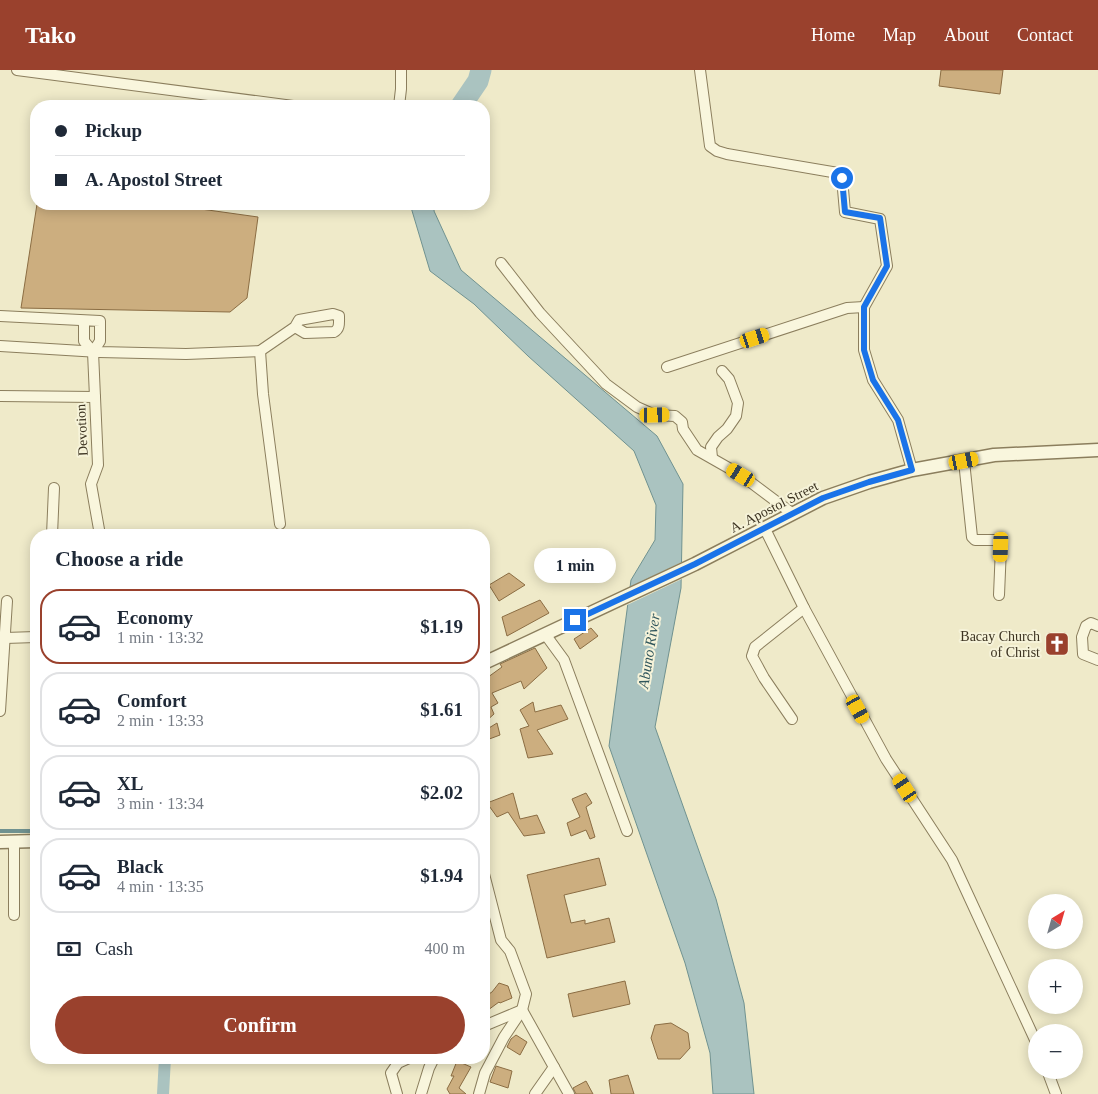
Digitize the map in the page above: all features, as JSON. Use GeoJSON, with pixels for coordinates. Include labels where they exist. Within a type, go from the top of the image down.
{"type":"FeatureCollection","features":[{"type":"Feature","properties":{"kind":"street"},"geometry":{"type":"LineString","coordinates":[[17,70],[247,100]]}},
{"type":"Feature","properties":{"kind":"street"},"geometry":{"type":"LineString","coordinates":[[399,100],[401,70]]}},
{"type":"Feature","properties":{"kind":"street"},"geometry":{"type":"LineString","coordinates":[[700,70],[710,146],[727,154],[838,173],[842,178],[845,212],[880,218],[887,266],[864,307],[864,350],[873,380],[898,420],[912,470]]}},
{"type":"Feature","properties":{"kind":"street"},"geometry":{"type":"LineString","coordinates":[[501,263],[540,313],[606,384],[637,407],[655,415],[675,416],[682,422],[684,430],[697,450],[741,475],[793,514]]}},
{"type":"Feature","properties":{"kind":"street"},"geometry":{"type":"LineString","coordinates":[[667,367],[847,308],[864,307]]}},
{"type":"Feature","properties":{"kind":"street"},"geometry":{"type":"LineString","coordinates":[[0,316],[84,321]]}},
{"type":"Feature","properties":{"kind":"street","name":"Devotion"},"geometry":{"type":"LineString","coordinates":[[94,352],[84,341],[84,321],[100,322],[100,341],[94,352],[98,465],[91,484],[99,529]]}},
{"type":"Feature","properties":{"kind":"street"},"geometry":{"type":"LineString","coordinates":[[0,346],[94,352],[186,354],[260,351],[295,327]]}},
{"type":"Feature","properties":{"kind":"street"},"geometry":{"type":"LineString","coordinates":[[260,351],[263,394],[280,524]]}},
{"type":"Feature","properties":{"kind":"street"},"geometry":{"type":"LineString","coordinates":[[712,458],[711,447],[736,416],[738,403],[729,378],[722,371]]}},
{"type":"Feature","properties":{"kind":"street"},"geometry":{"type":"LineString","coordinates":[[0,396],[95,397]]}},
{"type":"Feature","properties":{"kind":"street","name":"A. Apostol Street"},"geometry":{"type":"LineString","coordinates":[[490,660],[695,564],[823,498],[869,482],[912,470],[994,455],[1098,450]]}},
{"type":"Feature","properties":{"kind":"street"},"geometry":{"type":"LineString","coordinates":[[964,461],[972,537],[976,540],[996,540],[1001,547],[999,595]]}},
{"type":"Feature","properties":{"kind":"street"},"geometry":{"type":"LineString","coordinates":[[52,529],[54,488]]}},
{"type":"Feature","properties":{"kind":"street"},"geometry":{"type":"LineString","coordinates":[[765,529],[804,608],[886,759],[952,860],[1028,1025]]}},
{"type":"Feature","properties":{"kind":"street"},"geometry":{"type":"LineString","coordinates":[[0,711],[4,638],[3,618],[7,601]]}},
{"type":"Feature","properties":{"kind":"street"},"geometry":{"type":"LineString","coordinates":[[792,719],[764,678],[752,656],[755,646],[804,608]]}},
{"type":"Feature","properties":{"kind":"street"},"geometry":{"type":"LineString","coordinates":[[1098,626],[1091,623],[1086,626],[1082,637],[1083,653],[1098,660]]}},
{"type":"Feature","properties":{"kind":"street"},"geometry":{"type":"LineString","coordinates":[[545,634],[564,660],[627,831]]}},
{"type":"Feature","properties":{"kind":"street"},"geometry":{"type":"LineString","coordinates":[[4,638],[30,637]]}},
{"type":"Feature","properties":{"kind":"street"},"geometry":{"type":"LineString","coordinates":[[0,842],[30,841]]}},
{"type":"Feature","properties":{"kind":"street"},"geometry":{"type":"LineString","coordinates":[[14,842],[14,915]]}},
{"type":"Feature","properties":{"kind":"street"},"geometry":{"type":"LineString","coordinates":[[490,897],[501,940],[510,951],[526,994],[522,1010],[504,1037],[490,1064]]}},
{"type":"Feature","properties":{"kind":"street"},"geometry":{"type":"LineString","coordinates":[[490,1023],[522,1010]]}},
{"type":"Feature","properties":{"kind":"street"},"geometry":{"type":"LineString","coordinates":[[522,1010],[569,1094]]}},
{"type":"Feature","properties":{"kind":"street"},"geometry":{"type":"LineString","coordinates":[[490,1024],[500,1027],[504,1037]]}},
{"type":"Feature","properties":{"kind":"street"},"geometry":{"type":"LineString","coordinates":[[397,1064],[391,1073],[397,1094]]}},
{"type":"Feature","properties":{"kind":"street"},"geometry":{"type":"LineString","coordinates":[[421,1094],[431,1064]]}},
{"type":"Feature","properties":{"kind":"street"},"geometry":{"type":"LineString","coordinates":[[479,1094],[490,1064]]}},
{"type":"Feature","properties":{"kind":"street"},"geometry":{"type":"LineString","coordinates":[[535,1094],[554,1067]]}},
{"type":"Feature","properties":{"kind":"street"},"geometry":{"type":"LineString","coordinates":[[1050,1079],[1056,1094]]}},
{"type":"Feature","properties":{"kind":"water"},"geometry":{"type":"Polygon","coordinates":[[[412,210],[434,210],[461,270],[657,436],[683,484],[681,588],[655,727],[716,899],[744,1003],[754,1094],[713,1094],[710,1053],[685,963],[609,746],[631,580],[655,540],[656,505],[634,451],[528,356],[474,304],[430,271],[412,210]]]}},
{"type":"Feature","properties":{"kind":"pier"},"geometry":{"type":"Polygon","coordinates":[[[684,561],[684,578],[625,606],[628,588],[684,561]]]}},
{"type":"Feature","properties":{"kind":"building"},"geometry":{"type":"Polygon","coordinates":[[[941,70],[1003,70],[1000,94],[939,86],[941,70]]]}},
{"type":"Feature","properties":{"kind":"building"},"geometry":{"type":"Polygon","coordinates":[[[36,210],[208,210],[258,217],[247,298],[230,312],[21,308],[36,210]]]}},
{"type":"Feature","properties":{"kind":"building"},"geometry":{"type":"Polygon","coordinates":[[[509,573],[525,585],[499,601],[490,584],[509,573]]]}},
{"type":"Feature","properties":{"kind":"building"},"geometry":{"type":"Polygon","coordinates":[[[540,600],[549,613],[507,636],[502,617],[540,600]]]}},
{"type":"Feature","properties":{"kind":"building"},"geometry":{"type":"Polygon","coordinates":[[[591,628],[598,636],[580,649],[574,639],[591,628]]]}},
{"type":"Feature","properties":{"kind":"building"},"geometry":{"type":"Polygon","coordinates":[[[535,648],[547,668],[524,689],[521,681],[492,693],[498,703],[491,707],[494,714],[490,718],[490,676],[502,667],[500,664],[535,648]]]}},
{"type":"Feature","properties":{"kind":"building"},"geometry":{"type":"Polygon","coordinates":[[[533,702],[535,712],[561,705],[568,719],[537,730],[553,754],[528,758],[520,729],[529,726],[520,710],[533,702]]]}},
{"type":"Feature","properties":{"kind":"building"},"geometry":{"type":"Polygon","coordinates":[[[497,723],[500,735],[490,739],[490,727],[497,723]]]}},
{"type":"Feature","properties":{"kind":"building"},"geometry":{"type":"Polygon","coordinates":[[[513,793],[520,819],[537,815],[545,833],[524,836],[508,812],[497,817],[490,807],[490,802],[513,793]]]}},
{"type":"Feature","properties":{"kind":"building"},"geometry":{"type":"Polygon","coordinates":[[[586,793],[592,803],[586,807],[595,837],[590,839],[586,830],[571,836],[567,823],[580,817],[572,799],[586,793]]]}},
{"type":"Feature","properties":{"kind":"building"},"geometry":{"type":"Polygon","coordinates":[[[599,858],[606,885],[564,895],[571,923],[585,920],[585,924],[609,918],[615,942],[547,958],[527,875],[599,858]]]}},
{"type":"Feature","properties":{"kind":"building"},"geometry":{"type":"Polygon","coordinates":[[[625,981],[630,1004],[573,1017],[568,994],[625,981]]]}},
{"type":"Feature","properties":{"kind":"building"},"geometry":{"type":"Polygon","coordinates":[[[499,983],[508,986],[512,998],[499,1002],[490,1009],[490,993],[499,983]]]}},
{"type":"Feature","properties":{"kind":"building"},"geometry":{"type":"Polygon","coordinates":[[[671,1023],[688,1033],[690,1048],[680,1059],[658,1059],[651,1038],[655,1025],[671,1023]]]}},
{"type":"Feature","properties":{"kind":"building"},"geometry":{"type":"Polygon","coordinates":[[[516,1035],[527,1042],[520,1055],[507,1047],[511,1039],[516,1035]]]}},
{"type":"Feature","properties":{"kind":"building"},"geometry":{"type":"Polygon","coordinates":[[[456,1064],[464,1064],[471,1067],[459,1088],[466,1094],[450,1094],[447,1089],[454,1076],[451,1076],[456,1064]]]}},
{"type":"Feature","properties":{"kind":"building"},"geometry":{"type":"Polygon","coordinates":[[[496,1066],[512,1071],[508,1088],[490,1082],[496,1066]]]}},
{"type":"Feature","properties":{"kind":"building"},"geometry":{"type":"Polygon","coordinates":[[[628,1075],[634,1094],[611,1094],[609,1080],[628,1075]]]}},
{"type":"Feature","properties":{"kind":"building"},"geometry":{"type":"Polygon","coordinates":[[[586,1081],[593,1094],[576,1094],[573,1088],[586,1081]]]}},
{"type":"Feature","properties":{"kind":"waterway","name":"Abuno River"},"geometry":{"type":"LineString","coordinates":[[465,100],[478,81],[481,70]]}},
{"type":"Feature","properties":{"kind":"waterway"},"geometry":{"type":"LineString","coordinates":[[0,831],[30,831]]}},
{"type":"Feature","properties":{"kind":"waterway"},"geometry":{"type":"LineString","coordinates":[[163,1094],[165,1064]]}},
{"type":"Feature","properties":{"kind":"place","name":"Bacay Church of Christ"},"geometry":{"type":"Point","coordinates":[1057,644]}},
{"type":"Feature","properties":{"kind":"route"},"geometry":{"type":"LineString","coordinates":[[575,620],[695,564],[823,498],[912,470],[898,420],[873,380],[864,350],[864,307],[887,266],[880,218],[845,212],[842,178]]}}]}
